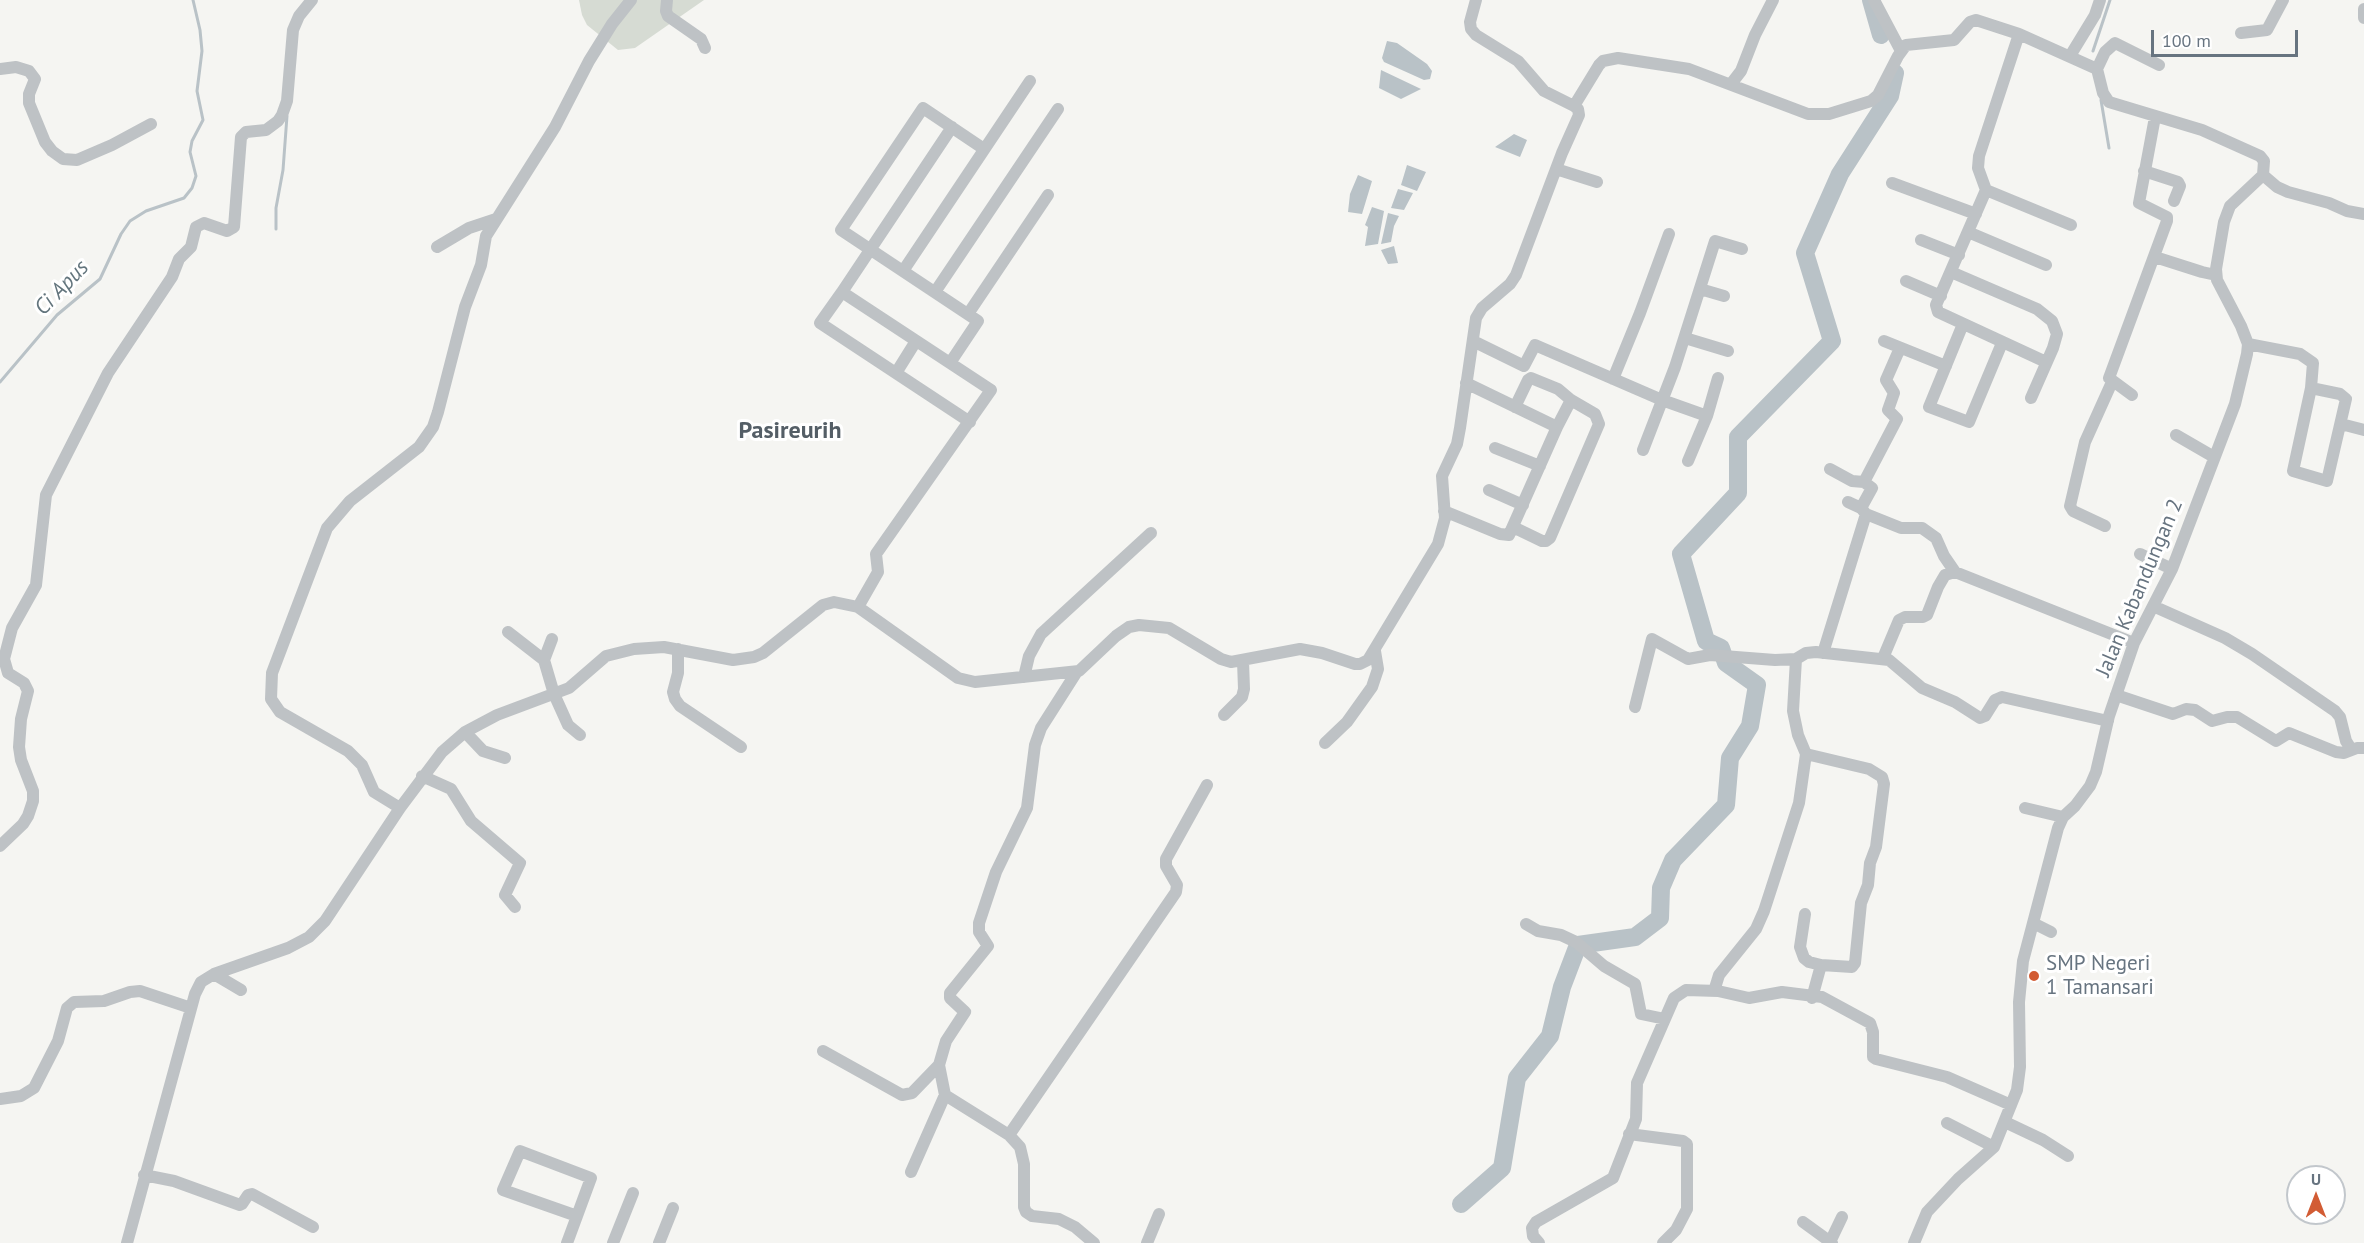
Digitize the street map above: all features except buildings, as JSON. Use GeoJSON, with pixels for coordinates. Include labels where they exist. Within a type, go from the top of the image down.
{"type":"FeatureCollection","features":[{"type":"Feature","properties":{"kind":"street"},"geometry":{"type":"LineString","coordinates":[[0,846],[23,824],[33,801],[33,791],[21,760],[19,747],[21,719],[28,691],[24,683],[8,673],[4,659],[12,628],[36,585],[46,495],[104,381],[172,277],[179,259],[191,247],[196,227],[204,223],[227,231],[234,227],[241,137],[244,133],[266,130],[282,115],[287,101],[293,30],[299,16],[312,0]]}},
{"type":"Feature","properties":{"kind":"street"},"geometry":{"type":"LineString","coordinates":[[400,808],[374,792],[362,765],[348,751],[280,712],[271,699],[270,683],[327,528],[350,501],[410,455],[427,437],[433,426],[465,307],[479,274],[483,244],[496,219],[555,127],[589,61],[612,24],[631,0]]}},
{"type":"Feature","properties":{"kind":"street"},"geometry":{"type":"LineString","coordinates":[[667,0],[668,16],[701,39],[705,48]]}},
{"type":"Feature","properties":{"kind":"street"},"geometry":{"type":"LineString","coordinates":[[127,1243],[191,1008],[201,982],[214,974],[299,943],[318,930],[423,776],[442,752],[465,732],[514,708],[569,688],[598,662],[618,652],[648,647],[678,649],[733,660],[754,657],[763,653],[823,605],[839,602],[858,608],[958,678],[966,681],[983,682],[1024,676],[1076,673],[1084,669],[1116,636],[1129,627],[1139,625],[1169,628],[1221,659],[1231,662],[1284,651],[1306,650],[1360,664],[1368,660],[1432,556],[1442,533],[1444,511],[1442,476],[1457,444],[1476,318],[1482,308],[1510,284],[1516,275],[1579,115],[1578,109],[1574,106],[1544,91],[1518,61],[1476,36],[1471,29],[1470,22],[1476,0]]}},
{"type":"Feature","properties":{"kind":"street"},"geometry":{"type":"LineString","coordinates":[[1731,84],[1741,71],[1755,35],[1773,0]]}},
{"type":"Feature","properties":{"kind":"street"},"geometry":{"type":"LineString","coordinates":[[1874,0],[1901,51]]}},
{"type":"Feature","properties":{"kind":"street"},"geometry":{"type":"LineString","coordinates":[[2070,56],[2095,15],[2100,0]]}},
{"type":"Feature","properties":{"kind":"street"},"geometry":{"type":"LineString","coordinates":[[2241,33],[2267,30],[2283,0]]}},
{"type":"Feature","properties":{"kind":"street"},"geometry":{"type":"LineString","coordinates":[[2364,9],[2364,18]]}},
{"type":"Feature","properties":{"kind":"street"},"geometry":{"type":"LineString","coordinates":[[1574,106],[1595,70],[1603,61],[1627,59],[1674,66],[1731,84],[1808,114],[1829,114],[1871,101],[1878,95],[1901,51],[1913,43],[1954,40],[1973,20],[1985,21],[2019,34],[2097,69]]}},
{"type":"Feature","properties":{"kind":"street"},"geometry":{"type":"LineString","coordinates":[[2019,34],[1978,156],[1978,168],[1986,190],[1936,305],[1938,312],[2046,362]]}},
{"type":"Feature","properties":{"kind":"street"},"geometry":{"type":"LineString","coordinates":[[2159,65],[2115,44],[2105,52],[2097,69],[2103,93],[2109,102],[2202,130],[2260,156],[2264,161],[2263,175],[2230,206],[2218,251],[2217,280],[2248,344],[2272,347],[2308,357],[2313,363],[2311,387],[2294,472],[2328,481],[2346,403],[2345,396],[2311,387]]}},
{"type":"Feature","properties":{"kind":"street"},"geometry":{"type":"LineString","coordinates":[[0,69],[16,67],[28,71],[35,79],[29,94],[29,103],[45,142],[63,159],[77,160],[96,153],[152,124]]}},
{"type":"Feature","properties":{"kind":"street"},"geometry":{"type":"LineString","coordinates":[[903,271],[1029,81]]}},
{"type":"Feature","properties":{"kind":"street"},"geometry":{"type":"LineString","coordinates":[[950,363],[978,321],[841,230],[923,108],[984,149]]}},
{"type":"Feature","properties":{"kind":"street"},"geometry":{"type":"LineString","coordinates":[[935,292],[1058,109]]}},
{"type":"Feature","properties":{"kind":"street"},"geometry":{"type":"LineString","coordinates":[[2132,395],[2112,382],[2109,376],[2156,257],[2168,219],[2139,203],[2155,117]]}},
{"type":"Feature","properties":{"kind":"street"},"geometry":{"type":"LineString","coordinates":[[952,127],[820,323],[970,422]]}},
{"type":"Feature","properties":{"kind":"street"},"geometry":{"type":"LineString","coordinates":[[1556,169],[1597,182]]}},
{"type":"Feature","properties":{"kind":"street"},"geometry":{"type":"LineString","coordinates":[[2144,171],[2178,182],[2180,186],[2174,201]]}},
{"type":"Feature","properties":{"kind":"street"},"geometry":{"type":"LineString","coordinates":[[2263,175],[2277,187],[2288,192],[2329,203],[2354,213],[2364,214]]}},
{"type":"Feature","properties":{"kind":"street"},"geometry":{"type":"LineString","coordinates":[[1892,183],[1976,214]]}},
{"type":"Feature","properties":{"kind":"street"},"geometry":{"type":"LineString","coordinates":[[1986,190],[2071,225]]}},
{"type":"Feature","properties":{"kind":"street"},"geometry":{"type":"LineString","coordinates":[[968,314],[1048,195]]}},
{"type":"Feature","properties":{"kind":"street"},"geometry":{"type":"LineString","coordinates":[[437,247],[469,228],[496,219]]}},
{"type":"Feature","properties":{"kind":"street"},"geometry":{"type":"LineString","coordinates":[[1968,232],[2046,265]]}},
{"type":"Feature","properties":{"kind":"street"},"geometry":{"type":"LineString","coordinates":[[1613,379],[1669,234]]}},
{"type":"Feature","properties":{"kind":"street"},"geometry":{"type":"LineString","coordinates":[[1921,240],[1959,255]]}},
{"type":"Feature","properties":{"kind":"street"},"geometry":{"type":"LineString","coordinates":[[1643,450],[1685,338],[1715,241],[1742,249]]}},
{"type":"Feature","properties":{"kind":"street"},"geometry":{"type":"LineString","coordinates":[[2156,257],[2217,275]]}},
{"type":"Feature","properties":{"kind":"street"},"geometry":{"type":"LineString","coordinates":[[1951,272],[2037,309],[2052,321],[2057,334],[2031,398]]}},
{"type":"Feature","properties":{"kind":"street"},"geometry":{"type":"LineString","coordinates":[[1906,281],[1941,296]]}},
{"type":"Feature","properties":{"kind":"street"},"geometry":{"type":"LineString","coordinates":[[1700,289],[1724,296]]}},
{"type":"Feature","properties":{"kind":"street"},"geometry":{"type":"LineString","coordinates":[[842,292],[991,390],[876,554],[878,572],[858,608]]}},
{"type":"Feature","properties":{"kind":"street"},"geometry":{"type":"LineString","coordinates":[[1963,324],[1929,407],[1969,422],[2002,343]]}},
{"type":"Feature","properties":{"kind":"street"},"geometry":{"type":"LineString","coordinates":[[1685,338],[1728,351]]}},
{"type":"Feature","properties":{"kind":"street"},"geometry":{"type":"LineString","coordinates":[[896,373],[916,341]]}},
{"type":"Feature","properties":{"kind":"street"},"geometry":{"type":"LineString","coordinates":[[1473,341],[1524,366],[1535,345],[1662,400],[1707,416]]}},
{"type":"Feature","properties":{"kind":"street"},"geometry":{"type":"LineString","coordinates":[[1884,341],[1946,366]]}},
{"type":"Feature","properties":{"kind":"street","name":"Jalan Kabandungan 2"},"geometry":{"type":"LineString","coordinates":[[1914,1243],[1927,1212],[1958,1179],[1994,1147],[2017,1090],[2020,1067],[2019,1002],[2023,961],[2054,841],[2063,817],[2076,806],[2090,786],[2096,772],[2108,721],[2134,643],[2172,569],[2235,405],[2248,344]]}},
{"type":"Feature","properties":{"kind":"street"},"geometry":{"type":"LineString","coordinates":[[1864,482],[1897,419],[1888,410],[1894,393],[1886,380],[1900,348]]}},
{"type":"Feature","properties":{"kind":"street"},"geometry":{"type":"LineString","coordinates":[[1513,527],[1546,541],[1558,521],[1599,424],[1595,414],[1571,400],[1558,389],[1532,378],[1528,380],[1515,407]]}},
{"type":"Feature","properties":{"kind":"street"},"geometry":{"type":"LineString","coordinates":[[1688,461],[1707,416],[1718,378]]}},
{"type":"Feature","properties":{"kind":"street"},"geometry":{"type":"LineString","coordinates":[[2105,526],[2073,511],[2070,506],[2085,442],[2112,382]]}},
{"type":"Feature","properties":{"kind":"street"},"geometry":{"type":"LineString","coordinates":[[1466,383],[1557,426]]}},
{"type":"Feature","properties":{"kind":"street"},"geometry":{"type":"LineString","coordinates":[[1444,511],[1507,536],[1571,400]]}},
{"type":"Feature","properties":{"kind":"street"},"geometry":{"type":"LineString","coordinates":[[2341,424],[2364,430]]}},
{"type":"Feature","properties":{"kind":"street"},"geometry":{"type":"LineString","coordinates":[[2176,435],[2214,457]]}},
{"type":"Feature","properties":{"kind":"street"},"geometry":{"type":"LineString","coordinates":[[1495,448],[1540,466]]}},
{"type":"Feature","properties":{"kind":"street"},"geometry":{"type":"LineString","coordinates":[[1823,653],[1872,488],[1864,482],[1852,481],[1830,469]]}},
{"type":"Feature","properties":{"kind":"street"},"geometry":{"type":"LineString","coordinates":[[1489,490],[1523,504]]}},
{"type":"Feature","properties":{"kind":"street"},"geometry":{"type":"LineString","coordinates":[[1848,502],[1901,528],[1922,528],[1936,538],[1955,572],[2134,643]]}},
{"type":"Feature","properties":{"kind":"street"},"geometry":{"type":"LineString","coordinates":[[1024,676],[1029,656],[1041,634],[1151,533]]}},
{"type":"Feature","properties":{"kind":"street"},"geometry":{"type":"LineString","coordinates":[[2140,554],[2172,569]]}},
{"type":"Feature","properties":{"kind":"street"},"geometry":{"type":"LineString","coordinates":[[1883,658],[1899,620],[1905,617],[1928,615],[1945,575],[1955,572]]}},
{"type":"Feature","properties":{"kind":"street"},"geometry":{"type":"LineString","coordinates":[[2153,606],[2234,643],[2336,711],[2351,749]]}},
{"type":"Feature","properties":{"kind":"street"},"geometry":{"type":"LineString","coordinates":[[508,632],[544,660],[554,694],[568,726],[580,735]]}},
{"type":"Feature","properties":{"kind":"street"},"geometry":{"type":"LineString","coordinates":[[544,660],[552,639]]}},
{"type":"Feature","properties":{"kind":"street"},"geometry":{"type":"LineString","coordinates":[[1635,707],[1652,639],[1688,659],[1718,655],[1775,660],[1796,659],[1806,653],[1883,658],[1900,668],[1922,688],[1955,702],[1980,718],[1985,716],[1995,700],[2002,697],[2108,721]]}},
{"type":"Feature","properties":{"kind":"street"},"geometry":{"type":"LineString","coordinates":[[678,649],[675,699],[680,706],[741,747]]}},
{"type":"Feature","properties":{"kind":"street"},"geometry":{"type":"LineString","coordinates":[[1325,743],[1347,722],[1372,687],[1378,669],[1375,651]]}},
{"type":"Feature","properties":{"kind":"street"},"geometry":{"type":"LineString","coordinates":[[1718,991],[1715,988],[1719,975],[1756,929],[1764,911],[1799,803],[1806,754],[1798,735],[1793,711],[1796,659]]}},
{"type":"Feature","properties":{"kind":"street"},"geometry":{"type":"LineString","coordinates":[[1224,715],[1242,697],[1243,661]]}},
{"type":"Feature","properties":{"kind":"street"},"geometry":{"type":"LineString","coordinates":[[911,1172],[945,1095],[939,1065],[946,1041],[965,1012],[950,998],[950,993],[988,946],[979,932],[979,923],[996,872],[1027,808],[1035,745],[1041,728],[1076,673]]}},
{"type":"Feature","properties":{"kind":"street"},"geometry":{"type":"LineString","coordinates":[[2116,695],[2173,714],[2186,709],[2195,710],[2212,721],[2236,717],[2271,740],[2276,741],[2289,733],[2336,752],[2344,753],[2351,749],[2364,748]]}},
{"type":"Feature","properties":{"kind":"street"},"geometry":{"type":"LineString","coordinates":[[465,732],[483,751],[505,758]]}},
{"type":"Feature","properties":{"kind":"street"},"geometry":{"type":"LineString","coordinates":[[1805,914],[1801,954],[1809,962],[1852,967],[1855,963],[1858,918],[1876,847],[1884,784],[1882,777],[1869,769],[1806,754]]}},
{"type":"Feature","properties":{"kind":"street"},"geometry":{"type":"LineString","coordinates":[[423,776],[451,789],[471,821],[520,863],[505,895],[515,907]]}},
{"type":"Feature","properties":{"kind":"street"},"geometry":{"type":"LineString","coordinates":[[1009,1135],[1176,892],[1177,885],[1166,866],[1166,859],[1207,785]]}},
{"type":"Feature","properties":{"kind":"street"},"geometry":{"type":"LineString","coordinates":[[2025,808],[2063,817]]}},
{"type":"Feature","properties":{"kind":"street"},"geometry":{"type":"LineString","coordinates":[[2033,923],[2051,932]]}},
{"type":"Feature","properties":{"kind":"street"},"geometry":{"type":"LineString","coordinates":[[1526,924],[1538,931],[1561,935],[1579,944],[1604,966],[1635,984],[1641,1014],[1665,1019]]}},
{"type":"Feature","properties":{"kind":"street"},"geometry":{"type":"LineString","coordinates":[[1812,998],[1821,965]]}},
{"type":"Feature","properties":{"kind":"street"},"geometry":{"type":"LineString","coordinates":[[214,974],[241,990]]}},
{"type":"Feature","properties":{"kind":"street"},"geometry":{"type":"LineString","coordinates":[[0,1099],[21,1096],[34,1088],[58,1041],[67,1008],[74,1002],[104,1001],[140,991],[191,1008]]}},
{"type":"Feature","properties":{"kind":"street"},"geometry":{"type":"LineString","coordinates":[[1539,1243],[1533,1236],[1534,1224],[1610,1181],[1637,1114],[1637,1083],[1674,998],[1681,992],[1718,991],[1749,998],[1782,992],[1812,998],[1822,997],[1870,1023],[1874,1032],[1873,1057],[1876,1059],[1947,1077],[2011,1105]]}},
{"type":"Feature","properties":{"kind":"street"},"geometry":{"type":"LineString","coordinates":[[823,1051],[902,1095],[912,1093],[939,1065]]}},
{"type":"Feature","properties":{"kind":"street"},"geometry":{"type":"LineString","coordinates":[[945,1095],[1009,1135],[1020,1147],[1024,1164],[1026,1212],[1032,1216],[1059,1218],[1095,1243]]}},
{"type":"Feature","properties":{"kind":"street"},"geometry":{"type":"LineString","coordinates":[[2004,1122],[2043,1140],[2068,1156]]}},
{"type":"Feature","properties":{"kind":"street"},"geometry":{"type":"LineString","coordinates":[[1947,1123],[1994,1147]]}},
{"type":"Feature","properties":{"kind":"street"},"geometry":{"type":"LineString","coordinates":[[1629,1134],[1683,1141],[1688,1144],[1687,1209],[1676,1230],[1664,1243]]}},
{"type":"Feature","properties":{"kind":"street"},"geometry":{"type":"LineString","coordinates":[[567,1243],[577,1216],[591,1178],[520,1151],[503,1190],[577,1216]]}},
{"type":"Feature","properties":{"kind":"street"},"geometry":{"type":"LineString","coordinates":[[144,1175],[174,1181],[240,1205],[248,1195],[252,1194],[313,1227]]}},
{"type":"Feature","properties":{"kind":"street"},"geometry":{"type":"LineString","coordinates":[[613,1243],[633,1193]]}},
{"type":"Feature","properties":{"kind":"street"},"geometry":{"type":"LineString","coordinates":[[659,1243],[673,1208]]}},
{"type":"Feature","properties":{"kind":"street"},"geometry":{"type":"LineString","coordinates":[[1147,1243],[1159,1214]]}},
{"type":"Feature","properties":{"kind":"street"},"geometry":{"type":"LineString","coordinates":[[1803,1222],[1831,1242],[1842,1217]]}},
{"type":"Feature","properties":{"kind":"shaded area"},"geometry":{"type":"Polygon","coordinates":[[[579,0],[704,0],[635,48],[618,50],[587,25],[579,0]]]}},
{"type":"Feature","properties":{"kind":"shaded area"},"geometry":{"type":"Polygon","coordinates":[[[1387,41],[1397,43],[1427,64],[1432,71],[1430,79],[1424,80],[1384,62],[1382,58],[1387,41]]]}},
{"type":"Feature","properties":{"kind":"shaded area"},"geometry":{"type":"Polygon","coordinates":[[[1381,70],[1421,89],[1401,99],[1379,88],[1381,70]]]}},
{"type":"Feature","properties":{"kind":"shaded area"},"geometry":{"type":"Polygon","coordinates":[[[1514,134],[1527,140],[1520,157],[1495,147],[1514,134]]]}},
{"type":"Feature","properties":{"kind":"shaded area"},"geometry":{"type":"Polygon","coordinates":[[[1407,165],[1426,172],[1417,191],[1401,185],[1407,165]]]}},
{"type":"Feature","properties":{"kind":"shaded area"},"geometry":{"type":"Polygon","coordinates":[[[1358,175],[1372,181],[1362,214],[1348,212],[1350,194],[1358,175]]]}},
{"type":"Feature","properties":{"kind":"shaded area"},"geometry":{"type":"Polygon","coordinates":[[[1398,189],[1413,193],[1404,210],[1391,208],[1398,189]]]}},
{"type":"Feature","properties":{"kind":"shaded area"},"geometry":{"type":"Polygon","coordinates":[[[1372,207],[1384,211],[1378,244],[1365,246],[1368,227],[1365,225],[1372,207]]]}},
{"type":"Feature","properties":{"kind":"shaded area"},"geometry":{"type":"Polygon","coordinates":[[[1388,213],[1399,216],[1394,226],[1391,242],[1381,244],[1388,213]]]}},
{"type":"Feature","properties":{"kind":"shaded area"},"geometry":{"type":"Polygon","coordinates":[[[1394,246],[1398,263],[1388,264],[1381,250],[1394,246]]]}},
{"type":"Feature","properties":{"kind":"waterway","name":"Ci Apus"},"geometry":{"type":"LineString","coordinates":[[0,382],[57,315],[100,279],[121,234],[130,221],[146,211],[184,198],[192,188],[196,176],[190,152],[192,141],[203,120],[197,91],[202,51],[193,0]]}},
{"type":"Feature","properties":{"kind":"waterway"},"geometry":{"type":"LineString","coordinates":[[1871,0],[1881,35]]}},
{"type":"Feature","properties":{"kind":"waterway"},"geometry":{"type":"LineString","coordinates":[[2093,51],[2110,0]]}},
{"type":"Feature","properties":{"kind":"waterway"},"geometry":{"type":"LineString","coordinates":[[1461,1204],[1502,1168],[1517,1078],[1550,1036],[1562,987],[1578,945],[1635,937],[1660,918],[1661,888],[1673,860],[1726,805],[1730,758],[1750,726],[1757,685],[1726,663],[1721,648],[1706,641],[1681,554],[1738,493],[1738,437],[1832,341],[1805,253],[1840,174],[1890,96],[1895,73]]}},
{"type":"Feature","properties":{"kind":"waterway"},"geometry":{"type":"LineString","coordinates":[[2101,100],[2109,148]]}},
{"type":"Feature","properties":{"kind":"waterway"},"geometry":{"type":"LineString","coordinates":[[276,229],[276,208],[283,170],[287,116]]}},
{"type":"Feature","properties":{"kind":"place","name":"SMP Negeri 1 Tamansari"},"geometry":{"type":"Point","coordinates":[2034,976]}},
{"type":"Feature","properties":{"kind":"district","name":"Pasireurih"},"geometry":{"type":"Point","coordinates":[790,431]}}]}
